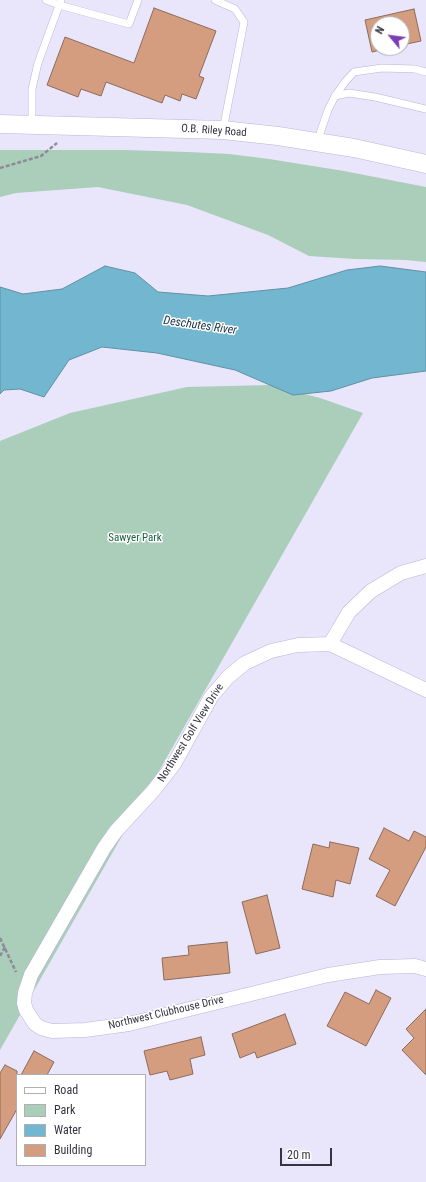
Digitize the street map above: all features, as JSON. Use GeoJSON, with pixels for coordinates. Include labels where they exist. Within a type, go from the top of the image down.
{"type":"FeatureCollection","features":[{"type":"Feature","properties":{"kind":"street","name":"O.B. Riley Road"},"geometry":{"type":"LineString","coordinates":[[0,124],[223,130],[317,142],[426,164]]}},
{"type":"Feature","properties":{"kind":"street"},"geometry":{"type":"LineString","coordinates":[[330,644],[348,612],[371,590],[400,572],[426,566]]}},
{"type":"Feature","properties":{"kind":"street","name":"Northwest Golf View Drive"},"geometry":{"type":"LineString","coordinates":[[153,791],[174,764],[211,697],[228,676],[245,663],[271,651],[298,645],[330,644],[426,690]]}},
{"type":"Feature","properties":{"kind":"street","name":"Northwest Clubhouse Drive"},"geometry":{"type":"LineString","coordinates":[[153,791],[116,831],[104,848],[31,975],[25,993],[24,1004],[35,1024],[41,1028],[52,1031],[85,1030],[128,1024],[328,975],[380,967],[415,966],[426,969]]}},
{"type":"Feature","properties":{"kind":"lane"},"geometry":{"type":"LineString","coordinates":[[46,0],[60,2],[129,24],[138,0]]}},
{"type":"Feature","properties":{"kind":"lane"},"geometry":{"type":"LineString","coordinates":[[215,0],[235,9],[244,22],[223,130]]}},
{"type":"Feature","properties":{"kind":"lane"},"geometry":{"type":"LineString","coordinates":[[32,125],[32,89],[38,63],[60,2]]}},
{"type":"Feature","properties":{"kind":"lane"},"geometry":{"type":"LineString","coordinates":[[317,142],[328,110],[335,96],[354,72],[382,68],[415,69],[426,72]]}},
{"type":"Feature","properties":{"kind":"lane"},"geometry":{"type":"LineString","coordinates":[[335,96],[349,93],[426,109]]}},
{"type":"Feature","properties":{"kind":"path"},"geometry":{"type":"LineString","coordinates":[[0,168],[41,156],[56,144],[67,126]]}},
{"type":"Feature","properties":{"kind":"path"},"geometry":{"type":"LineString","coordinates":[[0,938],[25,993]]}},
{"type":"Feature","properties":{"kind":"path"},"geometry":{"type":"LineString","coordinates":[[0,956],[5,947]]}},
{"type":"Feature","properties":{"kind":"green space"},"geometry":{"type":"Polygon","coordinates":[[[0,150],[125,150],[229,154],[344,171],[426,187],[426,262],[309,256],[268,235],[187,205],[98,187],[16,193],[0,197],[0,150]]]}},
{"type":"Feature","properties":{"kind":"green space","name":"Sawyer Park"},"geometry":{"type":"Polygon","coordinates":[[[271,385],[320,398],[363,413],[0,1050],[0,441],[70,413],[187,387],[271,385]]]}},
{"type":"Feature","properties":{"kind":"water","name":"Deschutes River"},"geometry":{"type":"Polygon","coordinates":[[[105,266],[135,273],[158,292],[208,296],[288,288],[347,270],[380,266],[426,272],[426,371],[372,378],[331,391],[293,395],[235,370],[157,353],[102,347],[69,360],[44,397],[20,389],[4,390],[0,394],[0,287],[23,294],[62,289],[105,266]]]}},
{"type":"Feature","properties":{"kind":"building"},"geometry":{"type":"Polygon","coordinates":[[[154,8],[216,31],[199,76],[204,78],[196,99],[182,94],[180,101],[165,95],[162,103],[106,82],[101,96],[81,89],[78,97],[47,85],[65,37],[134,63],[154,8]]]}},
{"type":"Feature","properties":{"kind":"building"},"geometry":{"type":"Polygon","coordinates":[[[414,9],[421,41],[410,43],[410,16],[383,16],[414,9]]]}},
{"type":"Feature","properties":{"kind":"building"},"geometry":{"type":"Polygon","coordinates":[[[370,19],[370,43],[365,20],[370,19]]]}},
{"type":"Feature","properties":{"kind":"building"},"geometry":{"type":"Polygon","coordinates":[[[384,828],[409,841],[414,831],[426,837],[426,847],[395,906],[376,896],[390,870],[369,859],[384,828]]]}},
{"type":"Feature","properties":{"kind":"building"},"geometry":{"type":"Polygon","coordinates":[[[330,842],[359,848],[350,884],[336,880],[333,897],[302,889],[313,844],[329,848],[330,842]]]}},
{"type":"Feature","properties":{"kind":"building"},"geometry":{"type":"Polygon","coordinates":[[[267,895],[280,948],[256,954],[242,902],[267,895]]]}},
{"type":"Feature","properties":{"kind":"building"},"geometry":{"type":"Polygon","coordinates":[[[227,942],[230,973],[164,980],[162,958],[189,955],[188,946],[227,942]]]}},
{"type":"Feature","properties":{"kind":"building"},"geometry":{"type":"Polygon","coordinates":[[[376,990],[391,998],[366,1046],[327,1026],[345,992],[369,1004],[376,990]]]}},
{"type":"Feature","properties":{"kind":"building"},"geometry":{"type":"Polygon","coordinates":[[[426,1009],[426,1075],[402,1050],[414,1038],[406,1029],[426,1009]]]}},
{"type":"Feature","properties":{"kind":"building"},"geometry":{"type":"Polygon","coordinates":[[[285,1014],[296,1044],[257,1058],[255,1052],[240,1058],[232,1034],[285,1014]]]}},
{"type":"Feature","properties":{"kind":"building"},"geometry":{"type":"Polygon","coordinates":[[[201,1037],[205,1055],[190,1059],[193,1074],[170,1080],[167,1071],[150,1075],[144,1051],[201,1037]]]}},
{"type":"Feature","properties":{"kind":"building"},"geometry":{"type":"Polygon","coordinates":[[[34,1051],[54,1062],[48,1074],[22,1074],[34,1051]]]}},
{"type":"Feature","properties":{"kind":"building"},"geometry":{"type":"Polygon","coordinates":[[[5,1065],[17,1071],[16,1111],[0,1139],[0,1073],[5,1065]]]}}]}
